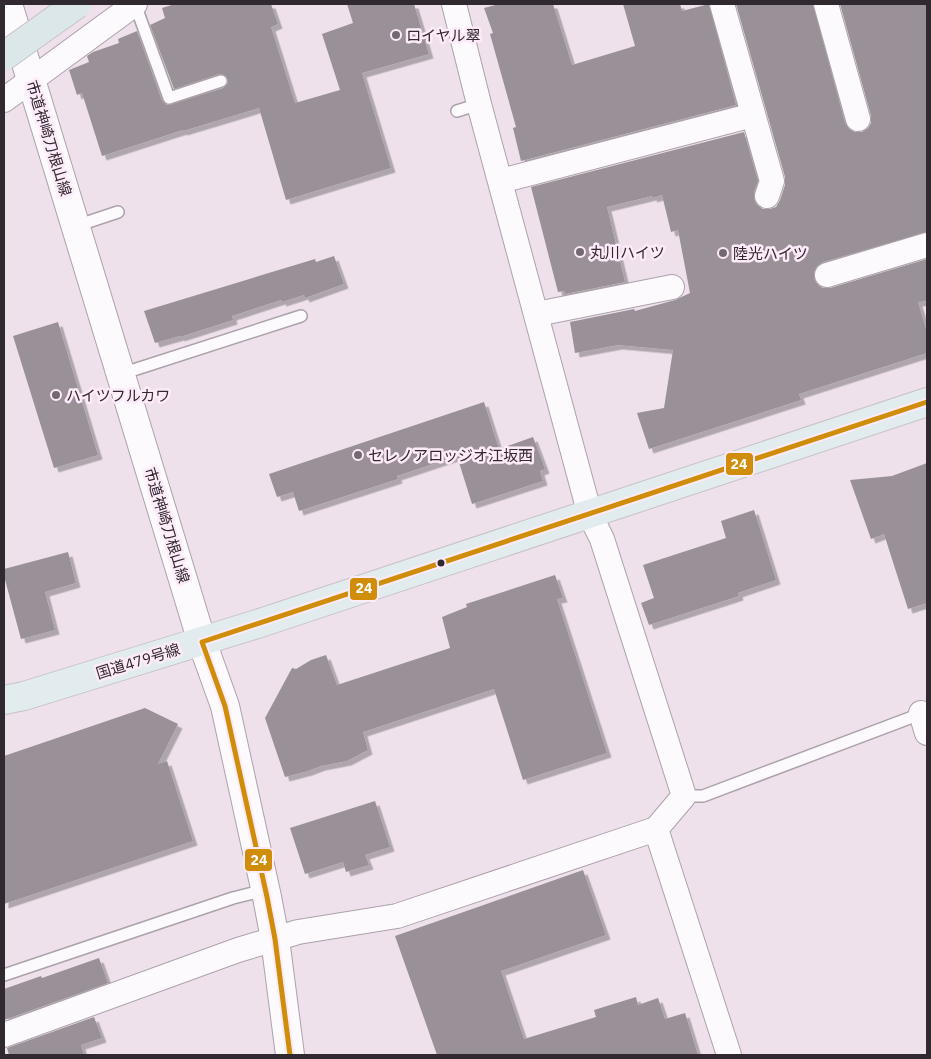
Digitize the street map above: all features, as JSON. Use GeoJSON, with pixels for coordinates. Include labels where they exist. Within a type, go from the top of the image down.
{"type":"FeatureCollection","features":[{"type":"Feature","properties":{"kind":"highway"},"geometry":{"type":"LineString","coordinates":[[4,56],[77,4]]}},
{"type":"Feature","properties":{"kind":"highway","name":"国道479号線"},"geometry":{"type":"LineString","coordinates":[[4,700],[24,696],[202,642],[927,402]]}},
{"type":"Feature","properties":{"kind":"street","name":"市道神崎刀根山線"},"geometry":{"type":"LineString","coordinates":[[8,4],[202,642],[225,706],[275,939],[290,1055]]}},
{"type":"Feature","properties":{"kind":"street"},"geometry":{"type":"LineString","coordinates":[[4,100],[135,4]]}},
{"type":"Feature","properties":{"kind":"street"},"geometry":{"type":"LineString","coordinates":[[4,1035],[238,950],[298,932],[397,916],[656,829],[684,796],[602,539],[590,515],[479,104],[454,4]]}},
{"type":"Feature","properties":{"kind":"street"},"geometry":{"type":"LineString","coordinates":[[722,4],[772,181],[768,196]]}},
{"type":"Feature","properties":{"kind":"street"},"geometry":{"type":"LineString","coordinates":[[826,4],[858,119]]}},
{"type":"Feature","properties":{"kind":"street"},"geometry":{"type":"LineString","coordinates":[[501,180],[752,115]]}},
{"type":"Feature","properties":{"kind":"street"},"geometry":{"type":"LineString","coordinates":[[828,275],[927,245]]}},
{"type":"Feature","properties":{"kind":"street"},"geometry":{"type":"LineString","coordinates":[[537,314],[672,287]]}},
{"type":"Feature","properties":{"kind":"street"},"geometry":{"type":"LineString","coordinates":[[656,829],[729,1055]]}},
{"type":"Feature","properties":{"kind":"lane"},"geometry":{"type":"LineString","coordinates":[[135,4],[169,98],[221,82]]}},
{"type":"Feature","properties":{"kind":"lane"},"geometry":{"type":"LineString","coordinates":[[457,111],[479,104]]}},
{"type":"Feature","properties":{"kind":"lane"},"geometry":{"type":"LineString","coordinates":[[76,226],[118,212]]}},
{"type":"Feature","properties":{"kind":"lane"},"geometry":{"type":"LineString","coordinates":[[121,374],[301,316]]}},
{"type":"Feature","properties":{"kind":"lane"},"geometry":{"type":"LineString","coordinates":[[684,796],[703,796],[925,719]]}},
{"type":"Feature","properties":{"kind":"lane"},"geometry":{"type":"LineString","coordinates":[[4,976],[224,901],[265,890]]}},
{"type":"Feature","properties":{"kind":"building"},"geometry":{"type":"Polygon","coordinates":[[[175,4],[271,4],[278,24],[271,27],[295,103],[340,90],[322,34],[353,23],[347,4],[414,4],[429,54],[362,73],[391,168],[286,200],[259,108],[102,156],[82,93],[77,95],[69,70],[89,62],[87,56],[93,52],[119,43],[118,39],[137,31],[162,101],[167,105],[223,88],[228,83],[226,76],[219,74],[174,89],[150,25],[165,18],[162,8],[175,4]]]}},
{"type":"Feature","properties":{"kind":"building"},"geometry":{"type":"Polygon","coordinates":[[[499,4],[553,4],[572,65],[635,46],[623,4],[680,4],[682,11],[709,4],[736,105],[521,161],[513,128],[516,127],[490,34],[493,33],[484,8],[499,4]]]}},
{"type":"Feature","properties":{"kind":"building"},"geometry":{"type":"Polygon","coordinates":[[[736,4],[813,4],[845,123],[849,129],[855,132],[862,132],[871,123],[871,116],[840,4],[927,4],[927,232],[823,262],[817,266],[814,272],[814,279],[823,288],[830,288],[927,259],[927,301],[918,302],[927,332],[927,353],[799,394],[801,400],[649,449],[637,413],[664,408],[673,350],[618,345],[575,353],[570,322],[634,309],[635,311],[675,300],[690,293],[678,230],[671,232],[662,195],[607,207],[625,282],[565,294],[564,291],[558,292],[531,187],[744,132],[758,181],[754,192],[754,199],[757,205],[763,209],[776,207],[785,185],[785,177],[736,4]]]}},
{"type":"Feature","properties":{"kind":"building"},"geometry":{"type":"Polygon","coordinates":[[[334,256],[344,284],[305,298],[304,295],[282,302],[281,300],[232,316],[233,320],[155,343],[144,311],[315,259],[316,262],[334,256]]]}},
{"type":"Feature","properties":{"kind":"building","name":"ハイツフルカワ"},"geometry":{"type":"Polygon","coordinates":[[[58,322],[98,455],[54,468],[13,336],[58,322]]]}},
{"type":"Feature","properties":{"kind":"building"},"geometry":{"type":"Polygon","coordinates":[[[484,402],[499,449],[533,437],[545,469],[540,471],[543,481],[472,504],[457,456],[397,476],[398,479],[299,511],[293,492],[277,497],[269,474],[484,402]]]}},
{"type":"Feature","properties":{"kind":"building"},"geometry":{"type":"Polygon","coordinates":[[[927,463],[927,603],[908,609],[884,534],[871,539],[850,480],[892,476],[927,463]]]}},
{"type":"Feature","properties":{"kind":"building"},"geometry":{"type":"Polygon","coordinates":[[[754,510],[776,580],[738,593],[739,596],[649,625],[641,603],[654,598],[643,565],[726,538],[721,521],[754,510]]]}},
{"type":"Feature","properties":{"kind":"building"},"geometry":{"type":"Polygon","coordinates":[[[68,552],[76,583],[45,592],[55,630],[21,639],[4,576],[4,569],[68,552]]]}},
{"type":"Feature","properties":{"kind":"building"},"geometry":{"type":"Polygon","coordinates":[[[555,575],[563,598],[557,599],[607,753],[523,780],[494,689],[363,732],[368,750],[347,761],[321,766],[285,777],[265,718],[292,668],[296,669],[311,660],[326,655],[337,685],[450,648],[442,617],[467,607],[466,604],[555,575]]]}},
{"type":"Feature","properties":{"kind":"building"},"geometry":{"type":"Polygon","coordinates":[[[145,708],[178,724],[158,764],[167,761],[193,841],[4,904],[4,756],[145,708]]]}},
{"type":"Feature","properties":{"kind":"building"},"geometry":{"type":"Polygon","coordinates":[[[375,801],[390,847],[365,855],[369,865],[346,872],[343,862],[305,874],[290,828],[375,801]]]}},
{"type":"Feature","properties":{"kind":"building"},"geometry":{"type":"Polygon","coordinates":[[[583,870],[606,935],[501,971],[524,1039],[596,1017],[594,1010],[636,997],[638,1005],[658,998],[665,1019],[685,1013],[698,1055],[437,1055],[395,936],[583,870]]]}},
{"type":"Feature","properties":{"kind":"building"},"geometry":{"type":"Polygon","coordinates":[[[99,958],[108,983],[4,1020],[4,989],[99,958]]]}},
{"type":"Feature","properties":{"kind":"building"},"geometry":{"type":"Polygon","coordinates":[[[94,1017],[102,1038],[81,1045],[84,1055],[9,1055],[7,1048],[94,1017]]]}},
{"type":"Feature","properties":{"kind":"transit line","name":"24"},"geometry":{"type":"LineString","coordinates":[[290,1055],[275,939],[267,897],[225,706],[202,642],[927,402]]}},
{"type":"Feature","properties":{"kind":"place","name":"ロイヤル翠"},"geometry":{"type":"Point","coordinates":[396,35]}},
{"type":"Feature","properties":{"kind":"place","name":"丸川ハイツ"},"geometry":{"type":"Point","coordinates":[580,252]}},
{"type":"Feature","properties":{"kind":"place","name":"陸光ハイツ"},"geometry":{"type":"Point","coordinates":[723,253]}},
{"type":"Feature","properties":{"kind":"place","name":"ハイツフルカワ"},"geometry":{"type":"Point","coordinates":[56,395]}},
{"type":"Feature","properties":{"kind":"place","name":"セレノアロッジオ江坂西"},"geometry":{"type":"Point","coordinates":[358,455]}}]}
